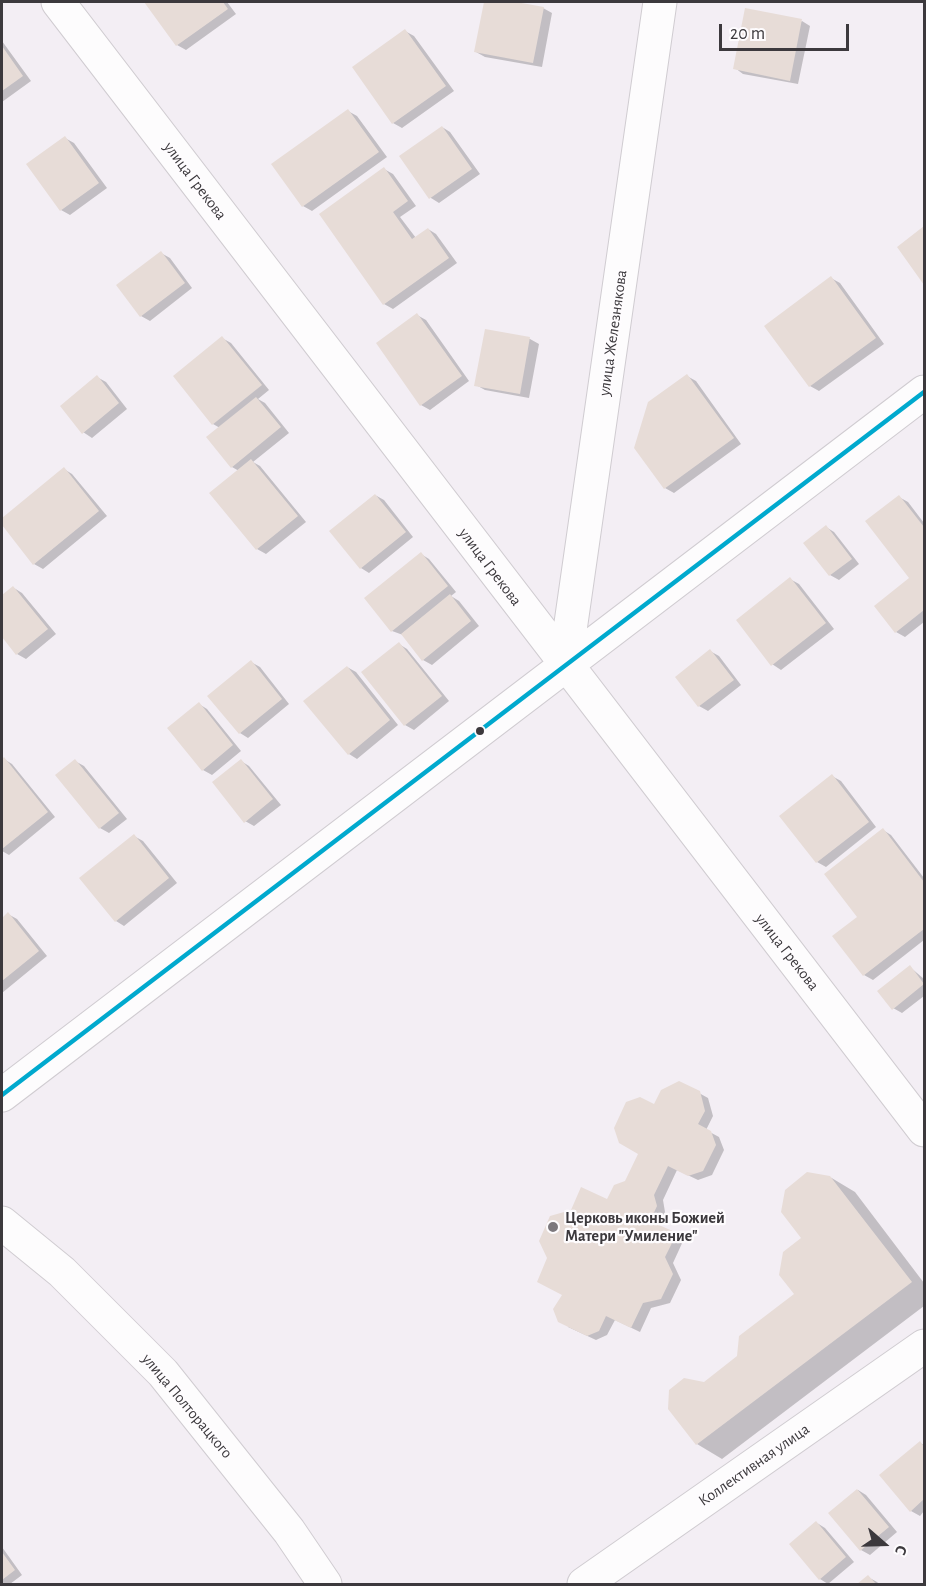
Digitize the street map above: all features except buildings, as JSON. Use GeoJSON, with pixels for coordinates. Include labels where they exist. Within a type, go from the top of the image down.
{"type":"FeatureCollection","features":[{"type":"Feature","properties":{"kind":"street","name":"улица Грекова"},"geometry":{"type":"LineString","coordinates":[[58,2],[924,1130]]}},
{"type":"Feature","properties":{"kind":"street","name":"улица Железнякова"},"geometry":{"type":"LineString","coordinates":[[565,665],[660,2]]}},
{"type":"Feature","properties":{"kind":"street"},"geometry":{"type":"LineString","coordinates":[[2,1095],[924,392]]}},
{"type":"Feature","properties":{"kind":"street","name":"улица Полторацкого"},"geometry":{"type":"LineString","coordinates":[[2,1222],[62,1272],[163,1373],[289,1531],[325,1584]]}},
{"type":"Feature","properties":{"kind":"street","name":"Коллективная улица"},"geometry":{"type":"LineString","coordinates":[[584,1584],[924,1346]]}},
{"type":"Feature","properties":{"kind":"transit line"},"geometry":{"type":"LineString","coordinates":[[2,1095],[924,392]]}},
{"type":"Feature","properties":{"kind":"place","name":"Церковь иконы Божией Матери \"Умиление\""},"geometry":{"type":"Point","coordinates":[553,1227]}}]}
